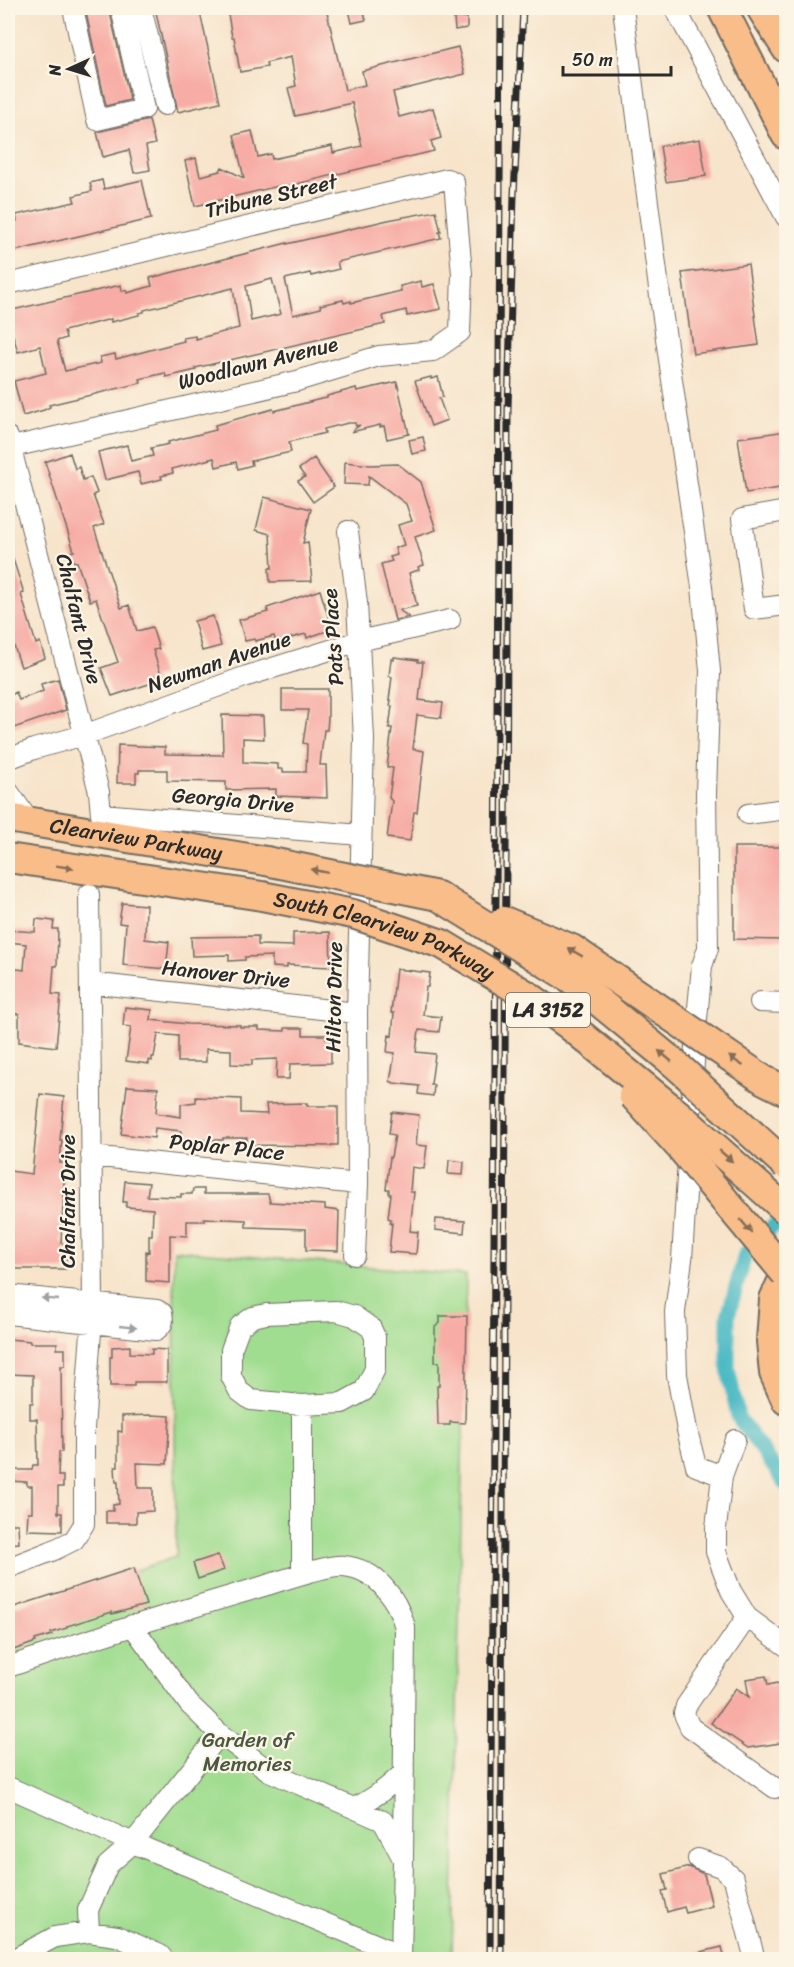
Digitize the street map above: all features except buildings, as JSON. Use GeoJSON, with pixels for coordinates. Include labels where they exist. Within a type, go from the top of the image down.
{"type":"FeatureCollection","features":[{"type":"Feature","properties":{"kind":"highway"},"geometry":{"type":"LineString","coordinates":[[723,8],[786,109]]}},
{"type":"Feature","properties":{"kind":"highway"},"geometry":{"type":"LineString","coordinates":[[723,8],[786,135]]}},
{"type":"Feature","properties":{"kind":"highway"},"geometry":{"type":"LineString","coordinates":[[761,8],[786,48]]}},
{"type":"Feature","properties":{"kind":"highway","name":"Clearview Parkway"},"geometry":{"type":"LineString","coordinates":[[18,819],[266,861]]}},
{"type":"Feature","properties":{"kind":"highway","name":"South Clearview Parkway"},"geometry":{"type":"LineString","coordinates":[[8,858],[262,896],[352,914],[441,944],[530,997],[569,1024],[680,1114],[786,1210]]}},
{"type":"Feature","properties":{"kind":"highway","name":"South Clearview Parkway"},"geometry":{"type":"LineString","coordinates":[[266,861],[438,896],[570,978],[675,1064],[786,1165]]}},
{"type":"Feature","properties":{"kind":"highway"},"geometry":{"type":"LineString","coordinates":[[438,896],[572,949],[764,1080],[786,1091]]}},
{"type":"Feature","properties":{"kind":"highway"},"geometry":{"type":"LineString","coordinates":[[569,1024],[681,1148],[786,1274],[774,1299],[771,1341],[774,1373],[786,1400]]}},
{"type":"Feature","properties":{"kind":"street"},"geometry":{"type":"LineString","coordinates":[[73,8],[96,120],[144,109],[121,8]]}},
{"type":"Feature","properties":{"kind":"street"},"geometry":{"type":"LineString","coordinates":[[141,8],[165,105]]}},
{"type":"Feature","properties":{"kind":"street"},"geometry":{"type":"LineString","coordinates":[[623,8],[661,304],[702,586],[710,671],[705,793],[708,948],[702,966],[696,1029],[682,1259],[675,1312],[677,1375],[696,1466],[722,1476]]}},
{"type":"Feature","properties":{"kind":"street"},"geometry":{"type":"LineString","coordinates":[[675,8],[786,217]]}},
{"type":"Feature","properties":{"kind":"street","name":"Tribune Street"},"geometry":{"type":"LineString","coordinates":[[8,284],[447,179],[454,182],[462,274]]}},
{"type":"Feature","properties":{"kind":"street","name":"Woodlawn Avenue"},"geometry":{"type":"LineString","coordinates":[[8,444],[297,381],[379,356],[433,351],[460,332],[462,274]]}},
{"type":"Feature","properties":{"kind":"street","name":"Chalfant Drive"},"geometry":{"type":"LineString","coordinates":[[8,444],[99,792],[101,814]]}},
{"type":"Feature","properties":{"kind":"street"},"geometry":{"type":"LineString","coordinates":[[786,511],[742,519],[754,609],[786,605]]}},
{"type":"Feature","properties":{"kind":"street","name":"Pats Place"},"geometry":{"type":"LineString","coordinates":[[348,531],[357,603],[363,739]]}},
{"type":"Feature","properties":{"kind":"street","name":"Newman Avenue"},"geometry":{"type":"LineString","coordinates":[[8,759],[84,735],[247,676],[359,640],[450,620]]}},
{"type":"Feature","properties":{"kind":"street","name":"Hilton Drive"},"geometry":{"type":"LineString","coordinates":[[355,1255],[358,1184],[357,1013],[363,739]]}},
{"type":"Feature","properties":{"kind":"street"},"geometry":{"type":"LineString","coordinates":[[8,791],[18,819]]}},
{"type":"Feature","properties":{"kind":"street"},"geometry":{"type":"LineString","coordinates":[[748,814],[786,809]]}},
{"type":"Feature","properties":{"kind":"street","name":"Georgia Drive"},"geometry":{"type":"LineString","coordinates":[[101,814],[362,835]]}},
{"type":"Feature","properties":{"kind":"street","name":"Chalfant Drive"},"geometry":{"type":"LineString","coordinates":[[8,1568],[74,1540],[84,1524],[84,1430],[92,1313],[89,894]]}},
{"type":"Feature","properties":{"kind":"street","name":"Hanover Drive"},"geometry":{"type":"LineString","coordinates":[[90,983],[357,1013]]}},
{"type":"Feature","properties":{"kind":"street"},"geometry":{"type":"LineString","coordinates":[[760,1002],[786,1003]]}},
{"type":"Feature","properties":{"kind":"street","name":"Poplar Place"},"geometry":{"type":"LineString","coordinates":[[91,1156],[358,1184]]}},
{"type":"Feature","properties":{"kind":"street"},"geometry":{"type":"LineString","coordinates":[[8,1294],[92,1313]]}},
{"type":"Feature","properties":{"kind":"street"},"geometry":{"type":"LineString","coordinates":[[336,1311],[354,1316],[371,1328],[375,1337],[375,1369],[364,1390],[342,1403],[302,1404],[251,1400],[239,1391],[231,1376],[231,1350],[240,1326],[253,1317],[266,1314],[336,1311]]}},
{"type":"Feature","properties":{"kind":"street"},"geometry":{"type":"LineString","coordinates":[[8,1314],[92,1313]]}},
{"type":"Feature","properties":{"kind":"street"},"geometry":{"type":"LineString","coordinates":[[302,1404],[302,1574]]}},
{"type":"Feature","properties":{"kind":"street"},"geometry":{"type":"LineString","coordinates":[[735,1440],[722,1476],[716,1528],[716,1552],[731,1591],[747,1617],[786,1646]]}},
{"type":"Feature","properties":{"kind":"street"},"geometry":{"type":"LineString","coordinates":[[8,1667],[132,1625],[302,1574],[341,1565],[372,1576],[386,1588],[405,1627],[401,1957],[9,1789]]}},
{"type":"Feature","properties":{"kind":"street"},"geometry":{"type":"LineString","coordinates":[[747,1617],[686,1706],[684,1714],[690,1727],[775,1788]]}},
{"type":"Feature","properties":{"kind":"street"},"geometry":{"type":"LineString","coordinates":[[132,1625],[189,1704],[220,1734],[269,1771],[383,1821],[403,1859]]}},
{"type":"Feature","properties":{"kind":"street"},"geometry":{"type":"LineString","coordinates":[[89,1932],[88,1910],[108,1865],[133,1843],[220,1734]]}},
{"type":"Feature","properties":{"kind":"street"},"geometry":{"type":"LineString","coordinates":[[354,1808],[373,1799],[404,1772]]}},
{"type":"Feature","properties":{"kind":"street"},"geometry":{"type":"LineString","coordinates":[[698,1859],[721,1867],[734,1879],[755,1959]]}},
{"type":"Feature","properties":{"kind":"street"},"geometry":{"type":"LineString","coordinates":[[12,1959],[55,1937],[89,1932],[117,1936],[160,1955],[164,1959]]}},
{"type":"Feature","properties":{"kind":"green space","name":"Garden of Memories"},"geometry":{"type":"Polygon","coordinates":[[[174,1250],[466,1275],[452,1959],[8,1959],[8,1612],[176,1557],[174,1250]]]}},
{"type":"Feature","properties":{"kind":"waterway"},"geometry":{"type":"LineString","coordinates":[[786,1213],[745,1255],[728,1316],[728,1368],[738,1417],[786,1484]]}},
{"type":"Feature","properties":{"kind":"railway"},"geometry":{"type":"LineString","coordinates":[[490,1960],[501,8]]}},
{"type":"Feature","properties":{"kind":"railway"},"geometry":{"type":"LineString","coordinates":[[501,1960],[508,409],[514,195],[523,8]]}}]}
